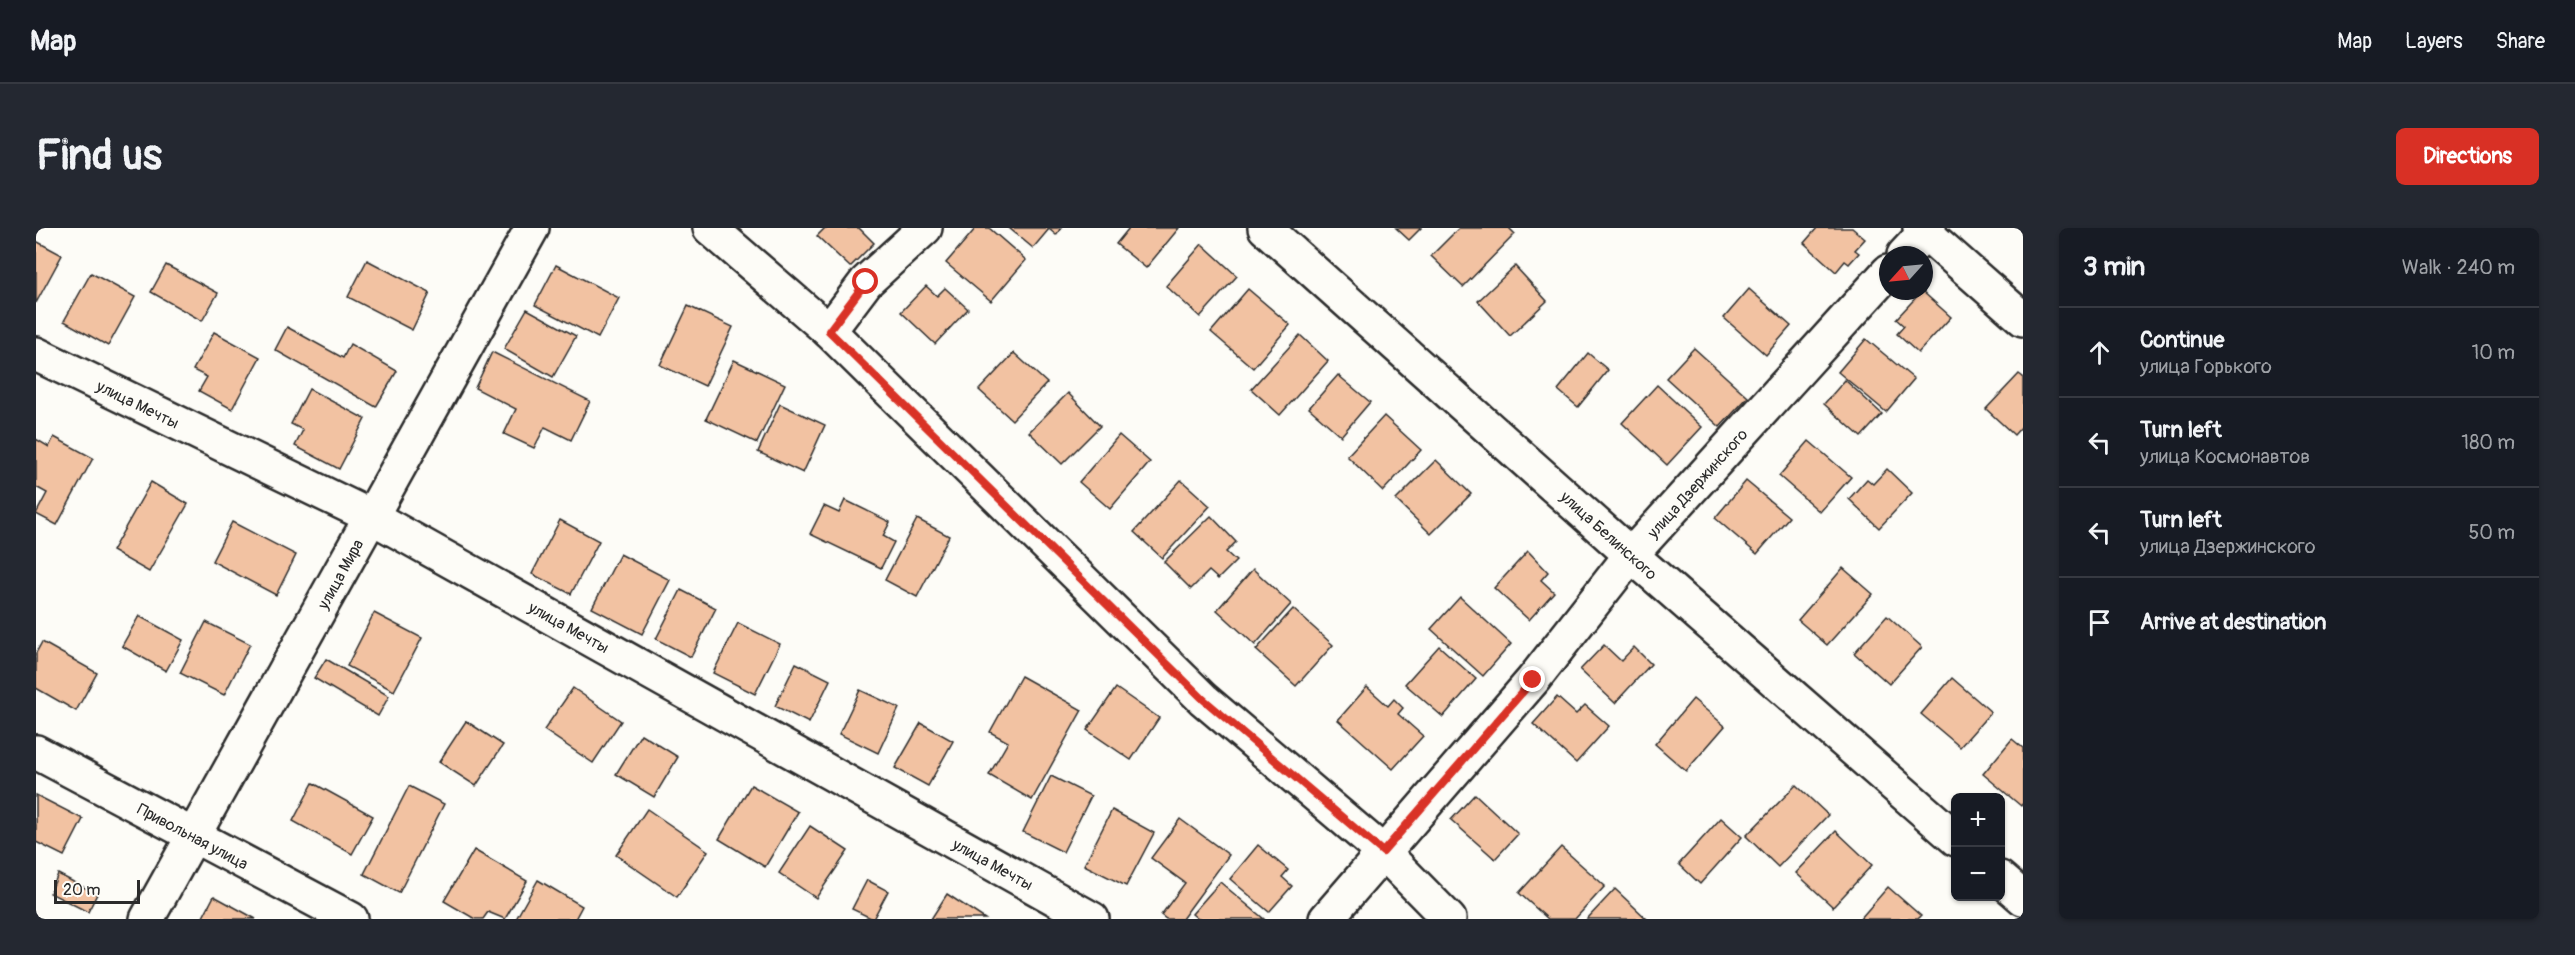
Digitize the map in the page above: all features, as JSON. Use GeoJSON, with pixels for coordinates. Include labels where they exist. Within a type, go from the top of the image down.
{"type":"FeatureCollection","features":[{"type":"Feature","properties":{"kind":"street","name":"улица Мира"},"geometry":{"type":"LineString","coordinates":[[147,919],[532,228]]}},
{"type":"Feature","properties":{"kind":"street"},"geometry":{"type":"LineString","coordinates":[[710,228],[829,331],[1203,699],[1383,852],[1449,919]]}},
{"type":"Feature","properties":{"kind":"street"},"geometry":{"type":"LineString","coordinates":[[829,331],[866,282],[925,228]]}},
{"type":"Feature","properties":{"kind":"street","name":"улица Белинского"},"geometry":{"type":"LineString","coordinates":[[1265,228],[1631,555],[1951,835]]}},
{"type":"Feature","properties":{"kind":"street"},"geometry":{"type":"LineString","coordinates":[[1919,236],[2023,319]]}},
{"type":"Feature","properties":{"kind":"street","name":"улица Дзержинского"},"geometry":{"type":"LineString","coordinates":[[1326,919],[1533,680],[1631,555],[1879,282]]}},
{"type":"Feature","properties":{"kind":"street","name":"улица Мечты"},"geometry":{"type":"LineString","coordinates":[[36,354],[372,517],[1092,919]]}},
{"type":"Feature","properties":{"kind":"street","name":"Привольная улица"},"geometry":{"type":"LineString","coordinates":[[36,752],[351,919]]}},
{"type":"Feature","properties":{"kind":"street"},"geometry":{"type":"LineString","coordinates":[[2005,882],[2023,898]]}},
{"type":"Feature","properties":{"kind":"building"},"geometry":{"type":"Polygon","coordinates":[[[825,228],[859,228],[874,243],[850,267],[817,236],[825,228]]]}},
{"type":"Feature","properties":{"kind":"building"},"geometry":{"type":"Polygon","coordinates":[[[976,228],[989,228],[1026,260],[991,301],[946,263],[976,228]]]}},
{"type":"Feature","properties":{"kind":"building"},"geometry":{"type":"Polygon","coordinates":[[[1009,228],[1061,228],[1056,235],[1049,229],[1033,248],[1009,228]]]}},
{"type":"Feature","properties":{"kind":"building"},"geometry":{"type":"Polygon","coordinates":[[[1129,228],[1179,228],[1146,268],[1116,244],[1129,228]]]}},
{"type":"Feature","properties":{"kind":"building"},"geometry":{"type":"Polygon","coordinates":[[[1396,228],[1421,228],[1409,240],[1396,228]]]}},
{"type":"Feature","properties":{"kind":"building"},"geometry":{"type":"Polygon","coordinates":[[[1459,228],[1509,228],[1515,234],[1463,287],[1431,256],[1459,228]]]}},
{"type":"Feature","properties":{"kind":"building"},"geometry":{"type":"Polygon","coordinates":[[[1817,228],[1852,228],[1865,239],[1855,250],[1859,253],[1849,264],[1845,261],[1836,272],[1804,243],[1817,228]]]}},
{"type":"Feature","properties":{"kind":"building"},"geometry":{"type":"Polygon","coordinates":[[[36,241],[62,255],[36,303],[36,241]]]}},
{"type":"Feature","properties":{"kind":"building"},"geometry":{"type":"Polygon","coordinates":[[[1202,244],[1237,276],[1200,317],[1166,286],[1202,244]]]}},
{"type":"Feature","properties":{"kind":"building"},"geometry":{"type":"Polygon","coordinates":[[[367,260],[430,293],[412,330],[348,297],[367,260]]]}},
{"type":"Feature","properties":{"kind":"building"},"geometry":{"type":"Polygon","coordinates":[[[166,265],[218,293],[202,321],[151,292],[166,265]]]}},
{"type":"Feature","properties":{"kind":"building"},"geometry":{"type":"Polygon","coordinates":[[[556,265],[619,298],[598,338],[535,305],[556,265]]]}},
{"type":"Feature","properties":{"kind":"building"},"geometry":{"type":"Polygon","coordinates":[[[1515,266],[1547,301],[1510,336],[1478,301],[1515,266]]]}},
{"type":"Feature","properties":{"kind":"building"},"geometry":{"type":"Polygon","coordinates":[[[91,273],[135,297],[108,346],[64,321],[91,273]]]}},
{"type":"Feature","properties":{"kind":"building"},"geometry":{"type":"Polygon","coordinates":[[[926,286],[937,296],[945,288],[968,309],[935,344],[901,312],[926,286]]]}},
{"type":"Feature","properties":{"kind":"building"},"geometry":{"type":"Polygon","coordinates":[[[1248,289],[1290,325],[1253,368],[1211,332],[1248,289]]]}},
{"type":"Feature","properties":{"kind":"building"},"geometry":{"type":"Polygon","coordinates":[[[1749,289],[1791,326],[1766,355],[1724,318],[1749,289]]]}},
{"type":"Feature","properties":{"kind":"building"},"geometry":{"type":"Polygon","coordinates":[[[1914,300],[1932,300],[1951,317],[1918,353],[1897,334],[1904,326],[1896,319],[1914,300]]]}},
{"type":"Feature","properties":{"kind":"building"},"geometry":{"type":"Polygon","coordinates":[[[688,306],[733,327],[705,386],[660,365],[688,306]]]}},
{"type":"Feature","properties":{"kind":"building"},"geometry":{"type":"Polygon","coordinates":[[[527,309],[576,336],[553,377],[504,349],[527,309]]]}},
{"type":"Feature","properties":{"kind":"building"},"geometry":{"type":"Polygon","coordinates":[[[287,327],[343,358],[350,344],[397,371],[376,407],[275,350],[287,327]]]}},
{"type":"Feature","properties":{"kind":"building"},"geometry":{"type":"Polygon","coordinates":[[[214,332],[260,357],[232,409],[199,391],[207,377],[193,370],[214,332]]]}},
{"type":"Feature","properties":{"kind":"building"},"geometry":{"type":"Polygon","coordinates":[[[1300,335],[1328,361],[1280,415],[1251,389],[1300,335]]]}},
{"type":"Feature","properties":{"kind":"building"},"geometry":{"type":"Polygon","coordinates":[[[1866,339],[1914,379],[1886,412],[1838,372],[1866,339]]]}},
{"type":"Feature","properties":{"kind":"building"},"geometry":{"type":"Polygon","coordinates":[[[1694,348],[1748,397],[1720,427],[1666,378],[1694,348]]]}},
{"type":"Feature","properties":{"kind":"building"},"geometry":{"type":"Polygon","coordinates":[[[492,352],[590,401],[571,440],[545,427],[534,448],[504,434],[516,409],[475,388],[492,352]]]}},
{"type":"Feature","properties":{"kind":"building"},"geometry":{"type":"Polygon","coordinates":[[[1014,353],[1047,383],[1012,420],[979,390],[1014,353]]]}},
{"type":"Feature","properties":{"kind":"building"},"geometry":{"type":"Polygon","coordinates":[[[1588,353],[1608,370],[1578,407],[1558,390],[1588,353]]]}},
{"type":"Feature","properties":{"kind":"building"},"geometry":{"type":"Polygon","coordinates":[[[734,360],[785,384],[757,443],[706,419],[734,360]]]}},
{"type":"Feature","properties":{"kind":"building"},"geometry":{"type":"Polygon","coordinates":[[[2019,374],[2023,377],[2023,425],[2014,435],[1986,409],[2019,374]]]}},
{"type":"Feature","properties":{"kind":"building"},"geometry":{"type":"Polygon","coordinates":[[[1338,375],[1370,402],[1341,436],[1309,408],[1338,375]]]}},
{"type":"Feature","properties":{"kind":"building"},"geometry":{"type":"Polygon","coordinates":[[[1845,380],[1882,414],[1861,437],[1824,404],[1845,380]]]}},
{"type":"Feature","properties":{"kind":"building"},"geometry":{"type":"Polygon","coordinates":[[[1657,385],[1702,427],[1667,465],[1622,423],[1657,385]]]}},
{"type":"Feature","properties":{"kind":"building"},"geometry":{"type":"Polygon","coordinates":[[[309,389],[365,419],[339,469],[295,446],[303,430],[291,424],[309,389]]]}},
{"type":"Feature","properties":{"kind":"building"},"geometry":{"type":"Polygon","coordinates":[[[1068,393],[1100,426],[1062,464],[1029,432],[1068,393]]]}},
{"type":"Feature","properties":{"kind":"building"},"geometry":{"type":"Polygon","coordinates":[[[780,404],[825,425],[803,473],[758,452],[780,404]]]}},
{"type":"Feature","properties":{"kind":"building"},"geometry":{"type":"Polygon","coordinates":[[[1384,416],[1421,450],[1383,491],[1347,456],[1384,416]]]}},
{"type":"Feature","properties":{"kind":"building"},"geometry":{"type":"Polygon","coordinates":[[[1119,435],[1150,462],[1110,509],[1079,482],[1119,435]]]}},
{"type":"Feature","properties":{"kind":"building"},"geometry":{"type":"Polygon","coordinates":[[[54,437],[93,458],[57,525],[36,514],[47,493],[36,487],[36,439],[49,447],[54,437]]]}},
{"type":"Feature","properties":{"kind":"building"},"geometry":{"type":"Polygon","coordinates":[[[1809,441],[1851,477],[1820,512],[1779,476],[1809,441]]]}},
{"type":"Feature","properties":{"kind":"building"},"geometry":{"type":"Polygon","coordinates":[[[1436,460],[1471,494],[1431,534],[1396,500],[1436,460]]]}},
{"type":"Feature","properties":{"kind":"building"},"geometry":{"type":"Polygon","coordinates":[[[1887,469],[1912,493],[1879,528],[1849,499],[1867,479],[1873,484],[1887,469]]]}},
{"type":"Feature","properties":{"kind":"building"},"geometry":{"type":"Polygon","coordinates":[[[1181,480],[1210,506],[1162,558],[1134,532],[1181,480]]]}},
{"type":"Feature","properties":{"kind":"building"},"geometry":{"type":"Polygon","coordinates":[[[1746,481],[1789,517],[1757,554],[1715,518],[1746,481]]]}},
{"type":"Feature","properties":{"kind":"building"},"geometry":{"type":"Polygon","coordinates":[[[151,482],[188,504],[149,572],[112,551],[151,482]]]}},
{"type":"Feature","properties":{"kind":"building"},"geometry":{"type":"Polygon","coordinates":[[[845,500],[890,522],[883,536],[894,542],[881,568],[810,534],[824,506],[839,513],[845,500]]]}},
{"type":"Feature","properties":{"kind":"building"},"geometry":{"type":"Polygon","coordinates":[[[1211,516],[1236,542],[1226,552],[1236,561],[1218,579],[1209,571],[1191,589],[1164,562],[1211,516]]]}},
{"type":"Feature","properties":{"kind":"building"},"geometry":{"type":"Polygon","coordinates":[[[917,519],[949,536],[917,597],[885,580],[917,519]]]}},
{"type":"Feature","properties":{"kind":"building"},"geometry":{"type":"Polygon","coordinates":[[[560,520],[599,541],[571,594],[532,574],[560,520]]]}},
{"type":"Feature","properties":{"kind":"building"},"geometry":{"type":"Polygon","coordinates":[[[232,522],[296,555],[276,595],[212,561],[232,522]]]}},
{"type":"Feature","properties":{"kind":"building"},"geometry":{"type":"Polygon","coordinates":[[[1528,551],[1548,572],[1541,580],[1554,592],[1529,620],[1494,588],[1528,551]]]}},
{"type":"Feature","properties":{"kind":"building"},"geometry":{"type":"Polygon","coordinates":[[[620,554],[670,580],[642,634],[592,608],[620,554]]]}},
{"type":"Feature","properties":{"kind":"building"},"geometry":{"type":"Polygon","coordinates":[[[1843,568],[1873,594],[1827,645],[1798,620],[1843,568]]]}},
{"type":"Feature","properties":{"kind":"building"},"geometry":{"type":"Polygon","coordinates":[[[1253,569],[1291,604],[1255,645],[1217,610],[1253,569]]]}},
{"type":"Feature","properties":{"kind":"building"},"geometry":{"type":"Polygon","coordinates":[[[681,590],[716,608],[691,657],[656,639],[681,590]]]}},
{"type":"Feature","properties":{"kind":"building"},"geometry":{"type":"Polygon","coordinates":[[[1460,597],[1511,644],[1483,676],[1431,629],[1460,597]]]}},
{"type":"Feature","properties":{"kind":"building"},"geometry":{"type":"Polygon","coordinates":[[[1293,609],[1333,645],[1296,686],[1256,650],[1293,609]]]}},
{"type":"Feature","properties":{"kind":"building"},"geometry":{"type":"Polygon","coordinates":[[[374,613],[422,638],[394,691],[347,666],[374,613]]]}},
{"type":"Feature","properties":{"kind":"building"},"geometry":{"type":"Polygon","coordinates":[[[139,616],[183,640],[166,671],[122,646],[139,616]]]}},
{"type":"Feature","properties":{"kind":"building"},"geometry":{"type":"Polygon","coordinates":[[[1887,616],[1922,647],[1889,684],[1854,653],[1887,616]]]}},
{"type":"Feature","properties":{"kind":"building"},"geometry":{"type":"Polygon","coordinates":[[[206,622],[250,644],[224,695],[180,673],[206,622]]]}},
{"type":"Feature","properties":{"kind":"building"},"geometry":{"type":"Polygon","coordinates":[[[738,623],[780,644],[755,694],[713,673],[738,623]]]}},
{"type":"Feature","properties":{"kind":"building"},"geometry":{"type":"Polygon","coordinates":[[[42,642],[97,673],[76,711],[36,688],[36,653],[42,642]]]}},
{"type":"Feature","properties":{"kind":"building"},"geometry":{"type":"Polygon","coordinates":[[[1604,645],[1621,661],[1634,647],[1651,664],[1615,703],[1580,670],[1604,645]]]}},
{"type":"Feature","properties":{"kind":"building"},"geometry":{"type":"Polygon","coordinates":[[[1439,646],[1476,679],[1443,717],[1405,684],[1439,646]]]}},
{"type":"Feature","properties":{"kind":"building"},"geometry":{"type":"Polygon","coordinates":[[[326,659],[389,696],[378,716],[314,678],[326,659]]]}},
{"type":"Feature","properties":{"kind":"building"},"geometry":{"type":"Polygon","coordinates":[[[796,663],[830,680],[809,723],[775,706],[796,663]]]}},
{"type":"Feature","properties":{"kind":"building"},"geometry":{"type":"Polygon","coordinates":[[[1021,676],[1082,710],[1032,800],[989,775],[1008,742],[990,732],[1021,676]]]}},
{"type":"Feature","properties":{"kind":"building"},"geometry":{"type":"Polygon","coordinates":[[[1952,678],[1991,712],[1960,747],[1921,714],[1952,678]]]}},
{"type":"Feature","properties":{"kind":"building"},"geometry":{"type":"Polygon","coordinates":[[[1367,687],[1388,706],[1394,699],[1403,708],[1398,714],[1423,736],[1393,769],[1338,720],[1367,687]]]}},
{"type":"Feature","properties":{"kind":"building"},"geometry":{"type":"Polygon","coordinates":[[[573,688],[621,721],[593,763],[544,730],[573,688]]]}},
{"type":"Feature","properties":{"kind":"building"},"geometry":{"type":"Polygon","coordinates":[[[1116,688],[1159,718],[1131,760],[1087,730],[1116,688]]]}},
{"type":"Feature","properties":{"kind":"building"},"geometry":{"type":"Polygon","coordinates":[[[860,690],[899,708],[878,753],[839,734],[860,690]]]}},
{"type":"Feature","properties":{"kind":"building"},"geometry":{"type":"Polygon","coordinates":[[[1557,697],[1576,714],[1585,705],[1609,726],[1576,763],[1533,724],[1557,697]]]}},
{"type":"Feature","properties":{"kind":"building"},"geometry":{"type":"Polygon","coordinates":[[[1693,699],[1725,726],[1686,771],[1655,744],[1693,699]]]}},
{"type":"Feature","properties":{"kind":"building"},"geometry":{"type":"Polygon","coordinates":[[[466,721],[503,745],[476,786],[439,762],[466,721]]]}},
{"type":"Feature","properties":{"kind":"building"},"geometry":{"type":"Polygon","coordinates":[[[921,723],[953,741],[928,786],[895,768],[921,723]]]}},
{"type":"Feature","properties":{"kind":"building"},"geometry":{"type":"Polygon","coordinates":[[[641,734],[678,757],[654,797],[616,774],[641,734]]]}},
{"type":"Feature","properties":{"kind":"building"},"geometry":{"type":"Polygon","coordinates":[[[2012,739],[2023,748],[2023,803],[2021,806],[1983,774],[2012,739]]]}},
{"type":"Feature","properties":{"kind":"building"},"geometry":{"type":"Polygon","coordinates":[[[1051,776],[1091,796],[1063,852],[1023,832],[1051,776]]]}},
{"type":"Feature","properties":{"kind":"building"},"geometry":{"type":"Polygon","coordinates":[[[313,783],[373,816],[352,854],[293,821],[313,783]]]}},
{"type":"Feature","properties":{"kind":"building"},"geometry":{"type":"Polygon","coordinates":[[[751,785],[798,812],[765,867],[719,839],[751,785]]]}},
{"type":"Feature","properties":{"kind":"building"},"geometry":{"type":"Polygon","coordinates":[[[1796,785],[1828,815],[1778,867],[1746,836],[1796,785]]]}},
{"type":"Feature","properties":{"kind":"building"},"geometry":{"type":"Polygon","coordinates":[[[409,786],[444,804],[399,893],[364,874],[409,786]]]}},
{"type":"Feature","properties":{"kind":"building"},"geometry":{"type":"Polygon","coordinates":[[[1475,794],[1518,834],[1495,859],[1451,820],[1475,794]]]}},
{"type":"Feature","properties":{"kind":"building"},"geometry":{"type":"Polygon","coordinates":[[[36,795],[83,819],[64,856],[36,842],[36,795]]]}},
{"type":"Feature","properties":{"kind":"building"},"geometry":{"type":"Polygon","coordinates":[[[647,809],[708,851],[677,897],[616,855],[647,809]]]}},
{"type":"Feature","properties":{"kind":"building"},"geometry":{"type":"Polygon","coordinates":[[[1112,810],[1154,833],[1126,886],[1084,865],[1112,810]]]}},
{"type":"Feature","properties":{"kind":"building"},"geometry":{"type":"Polygon","coordinates":[[[1721,818],[1742,837],[1700,884],[1679,864],[1721,818]]]}},
{"type":"Feature","properties":{"kind":"building"},"geometry":{"type":"Polygon","coordinates":[[[1180,819],[1229,855],[1182,919],[1166,919],[1161,915],[1185,883],[1151,858],[1180,819]]]}},
{"type":"Feature","properties":{"kind":"building"},"geometry":{"type":"Polygon","coordinates":[[[810,826],[848,851],[816,898],[779,873],[810,826]]]}},
{"type":"Feature","properties":{"kind":"building"},"geometry":{"type":"Polygon","coordinates":[[[1836,831],[1872,865],[1833,907],[1796,873],[1836,831]]]}},
{"type":"Feature","properties":{"kind":"building"},"geometry":{"type":"Polygon","coordinates":[[[1258,845],[1288,870],[1282,877],[1292,886],[1269,912],[1230,879],[1258,845]]]}},
{"type":"Feature","properties":{"kind":"building"},"geometry":{"type":"Polygon","coordinates":[[[1561,847],[1605,886],[1575,919],[1548,919],[1519,893],[1561,847]]]}},
{"type":"Feature","properties":{"kind":"building"},"geometry":{"type":"Polygon","coordinates":[[[474,850],[527,881],[505,919],[488,912],[483,919],[475,919],[444,901],[474,850]]]}},
{"type":"Feature","properties":{"kind":"building"},"geometry":{"type":"Polygon","coordinates":[[[58,874],[97,894],[88,912],[50,893],[58,874]]]}},
{"type":"Feature","properties":{"kind":"building"},"geometry":{"type":"Polygon","coordinates":[[[538,880],[582,906],[575,919],[516,919],[538,880]]]}},
{"type":"Feature","properties":{"kind":"building"},"geometry":{"type":"Polygon","coordinates":[[[867,880],[888,891],[873,919],[852,909],[867,880]]]}},
{"type":"Feature","properties":{"kind":"building"},"geometry":{"type":"Polygon","coordinates":[[[1220,882],[1264,919],[1198,919],[1192,914],[1220,882]]]}},
{"type":"Feature","properties":{"kind":"building"},"geometry":{"type":"Polygon","coordinates":[[[1888,887],[1921,916],[1918,919],[1860,919],[1888,887]]]}},
{"type":"Feature","properties":{"kind":"building"},"geometry":{"type":"Polygon","coordinates":[[[1615,889],[1647,919],[1587,919],[1615,889]]]}},
{"type":"Feature","properties":{"kind":"building"},"geometry":{"type":"Polygon","coordinates":[[[947,894],[985,919],[931,919],[947,894]]]}},
{"type":"Feature","properties":{"kind":"building"},"geometry":{"type":"Polygon","coordinates":[[[214,896],[256,919],[202,919],[214,896]]]}},
{"type":"Feature","properties":{"kind":"route"},"geometry":{"type":"LineString","coordinates":[[866,282],[829,331],[1203,699],[1383,852],[1533,680]]}}]}
